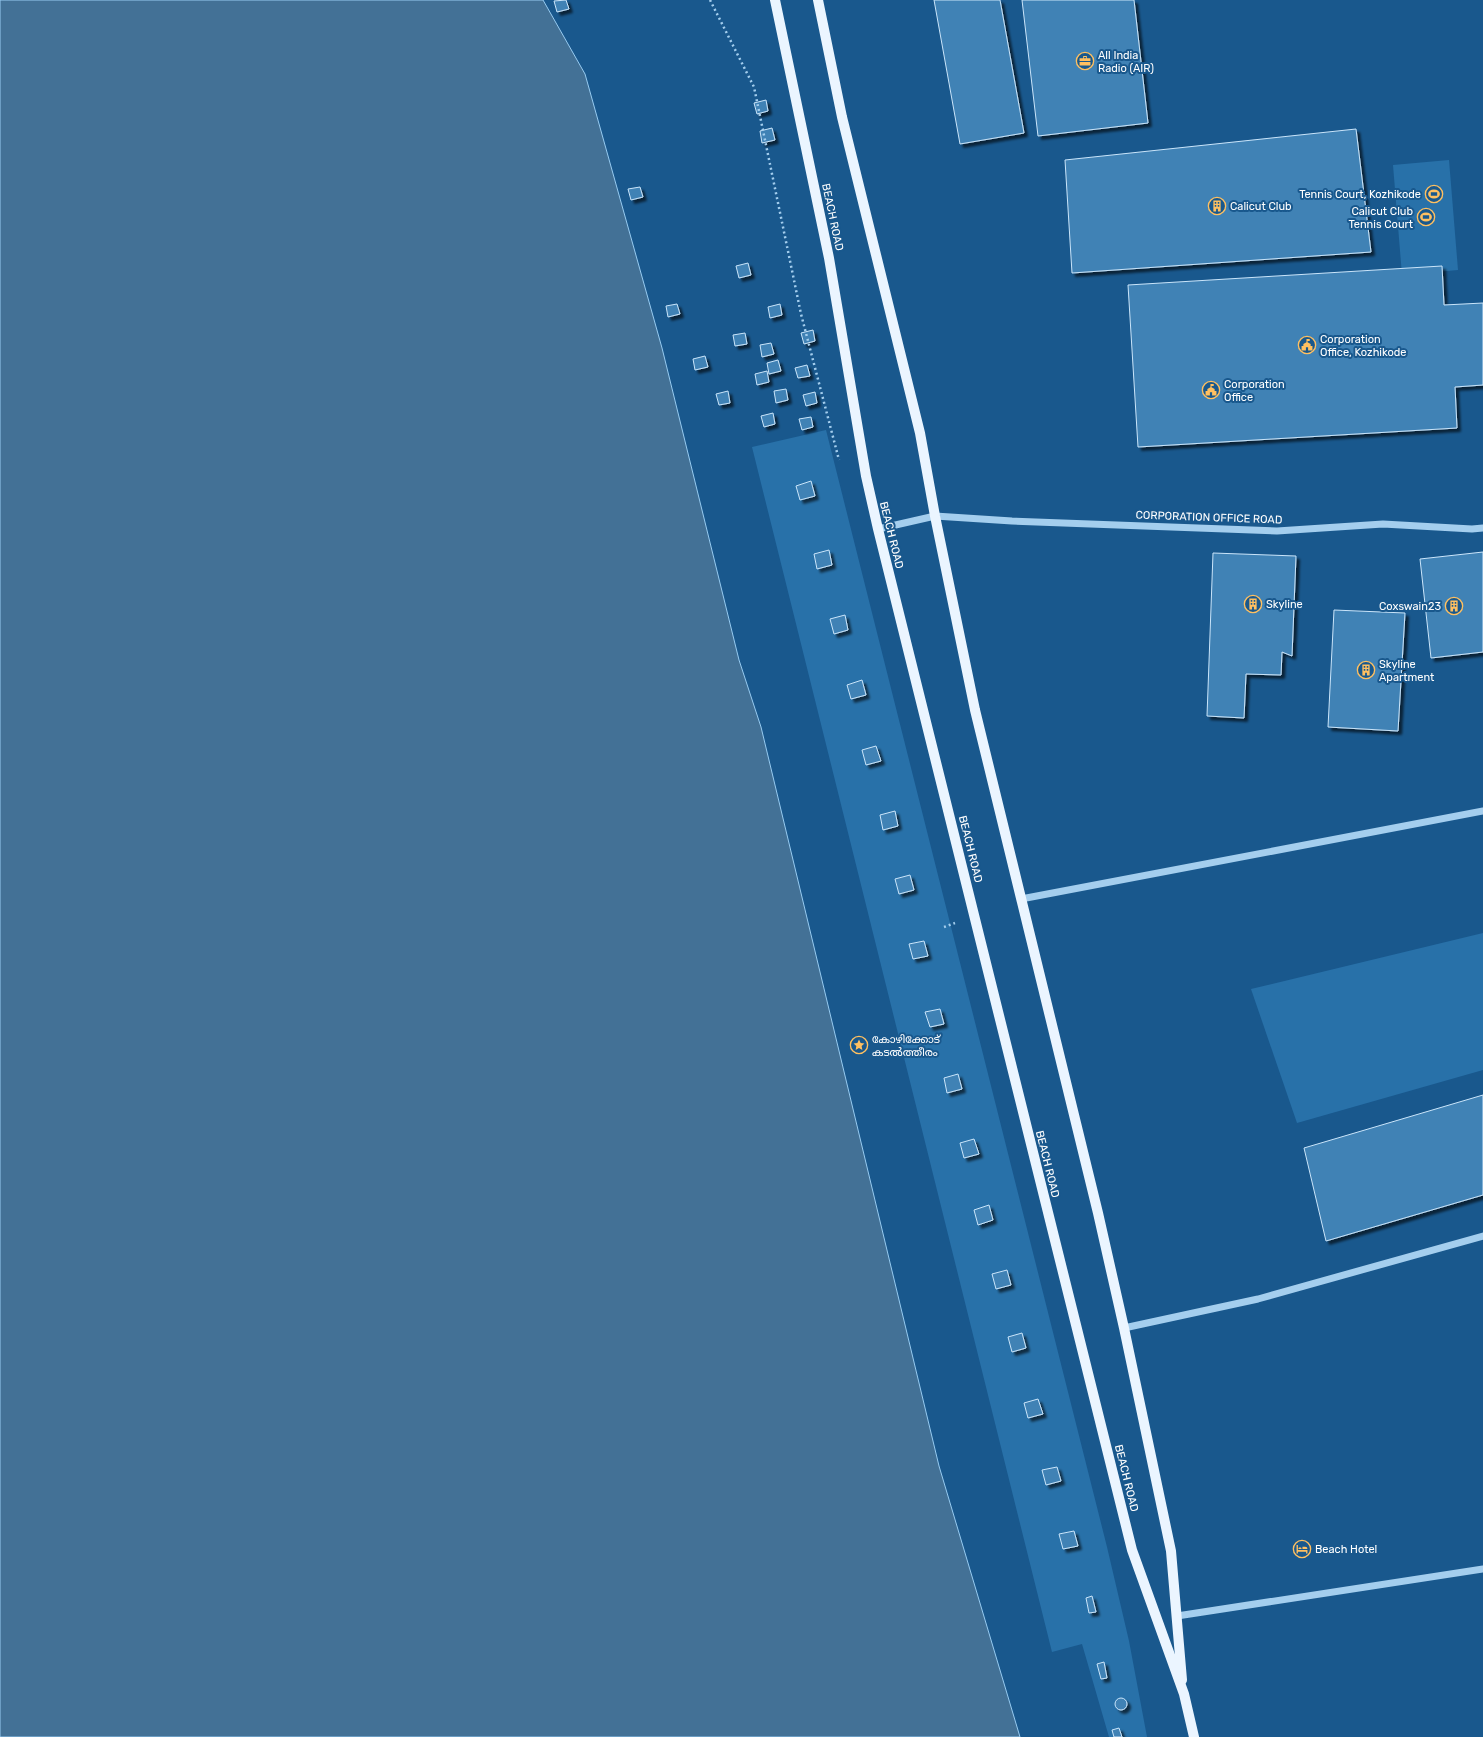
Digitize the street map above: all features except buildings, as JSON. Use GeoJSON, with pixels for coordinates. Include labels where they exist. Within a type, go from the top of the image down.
{"type":"FeatureCollection","features":[{"type":"Feature","properties":{"kind":"main road","name":"BEACH ROAD"},"geometry":{"type":"LineString","coordinates":[[775,0],[829,258],[866,476],[878,529],[1132,1550],[1184,1694],[1194,1737]]}},
{"type":"Feature","properties":{"kind":"main road","name":"BEACH ROAD"},"geometry":{"type":"LineString","coordinates":[[818,0],[842,117],[920,433],[935,516],[975,710],[1098,1213],[1124,1328],[1171,1551],[1184,1694]]}},
{"type":"Feature","properties":{"kind":"street","name":"CORPORATION OFFICE ROAD"},"geometry":{"type":"LineString","coordinates":[[878,529],[935,516],[1012,521],[1277,531],[1383,524],[1472,529],[1483,528]]}},
{"type":"Feature","properties":{"kind":"street"},"geometry":{"type":"LineString","coordinates":[[1021,899],[1483,811]]}},
{"type":"Feature","properties":{"kind":"street"},"geometry":{"type":"LineString","coordinates":[[1124,1328],[1258,1299],[1483,1236]]}},
{"type":"Feature","properties":{"kind":"street"},"geometry":{"type":"LineString","coordinates":[[1177,1616],[1483,1569]]}},
{"type":"Feature","properties":{"kind":"path"},"geometry":{"type":"LineString","coordinates":[[710,0],[754,88],[801,314],[840,463]]}},
{"type":"Feature","properties":{"kind":"shaded area"},"geometry":{"type":"Polygon","coordinates":[[[0,0],[543,0],[585,74],[662,348],[739,660],[761,727],[939,1466],[1020,1737],[0,1737],[0,0]]]}},
{"type":"Feature","properties":{"kind":"shaded area","name":"Calicut Club Tennis Court"},"geometry":{"type":"Polygon","coordinates":[[[1449,160],[1458,270],[1402,275],[1393,165],[1449,160]]]}},
{"type":"Feature","properties":{"kind":"shaded area"},"geometry":{"type":"Polygon","coordinates":[[[826,430],[1107,1547],[1129,1641],[1147,1737],[1109,1737],[1082,1644],[1052,1652],[752,447],[826,430]]]}},
{"type":"Feature","properties":{"kind":"shaded area"},"geometry":{"type":"Polygon","coordinates":[[[1483,933],[1483,1070],[1297,1123],[1251,989],[1483,933]]]}},
{"type":"Feature","properties":{"kind":"place","name":"All India Radio (AIR)"},"geometry":{"type":"Point","coordinates":[1085,61]}},
{"type":"Feature","properties":{"kind":"place","name":"Tennis Court, Kozhikode"},"geometry":{"type":"Point","coordinates":[1434,194]}},
{"type":"Feature","properties":{"kind":"place","name":"Calicut Club"},"geometry":{"type":"Point","coordinates":[1217,206]}},
{"type":"Feature","properties":{"kind":"place","name":"Calicut Club Tennis Court"},"geometry":{"type":"Point","coordinates":[1426,217]}},
{"type":"Feature","properties":{"kind":"place","name":"Corporation Office, Kozhikode"},"geometry":{"type":"Point","coordinates":[1307,345]}},
{"type":"Feature","properties":{"kind":"place","name":"Corporation Office"},"geometry":{"type":"Point","coordinates":[1211,390]}},
{"type":"Feature","properties":{"kind":"place","name":"Skyline"},"geometry":{"type":"Point","coordinates":[1253,604]}},
{"type":"Feature","properties":{"kind":"place","name":"Coxswain23"},"geometry":{"type":"Point","coordinates":[1454,606]}},
{"type":"Feature","properties":{"kind":"place","name":"Skyline Apartment"},"geometry":{"type":"Point","coordinates":[1366,670]}},
{"type":"Feature","properties":{"kind":"place","name":"കോഴിക്കോട് കടൽത്തീരം"},"geometry":{"type":"Point","coordinates":[859,1045]}},
{"type":"Feature","properties":{"kind":"place","name":"Beach Hotel"},"geometry":{"type":"Point","coordinates":[1302,1549]}}]}
